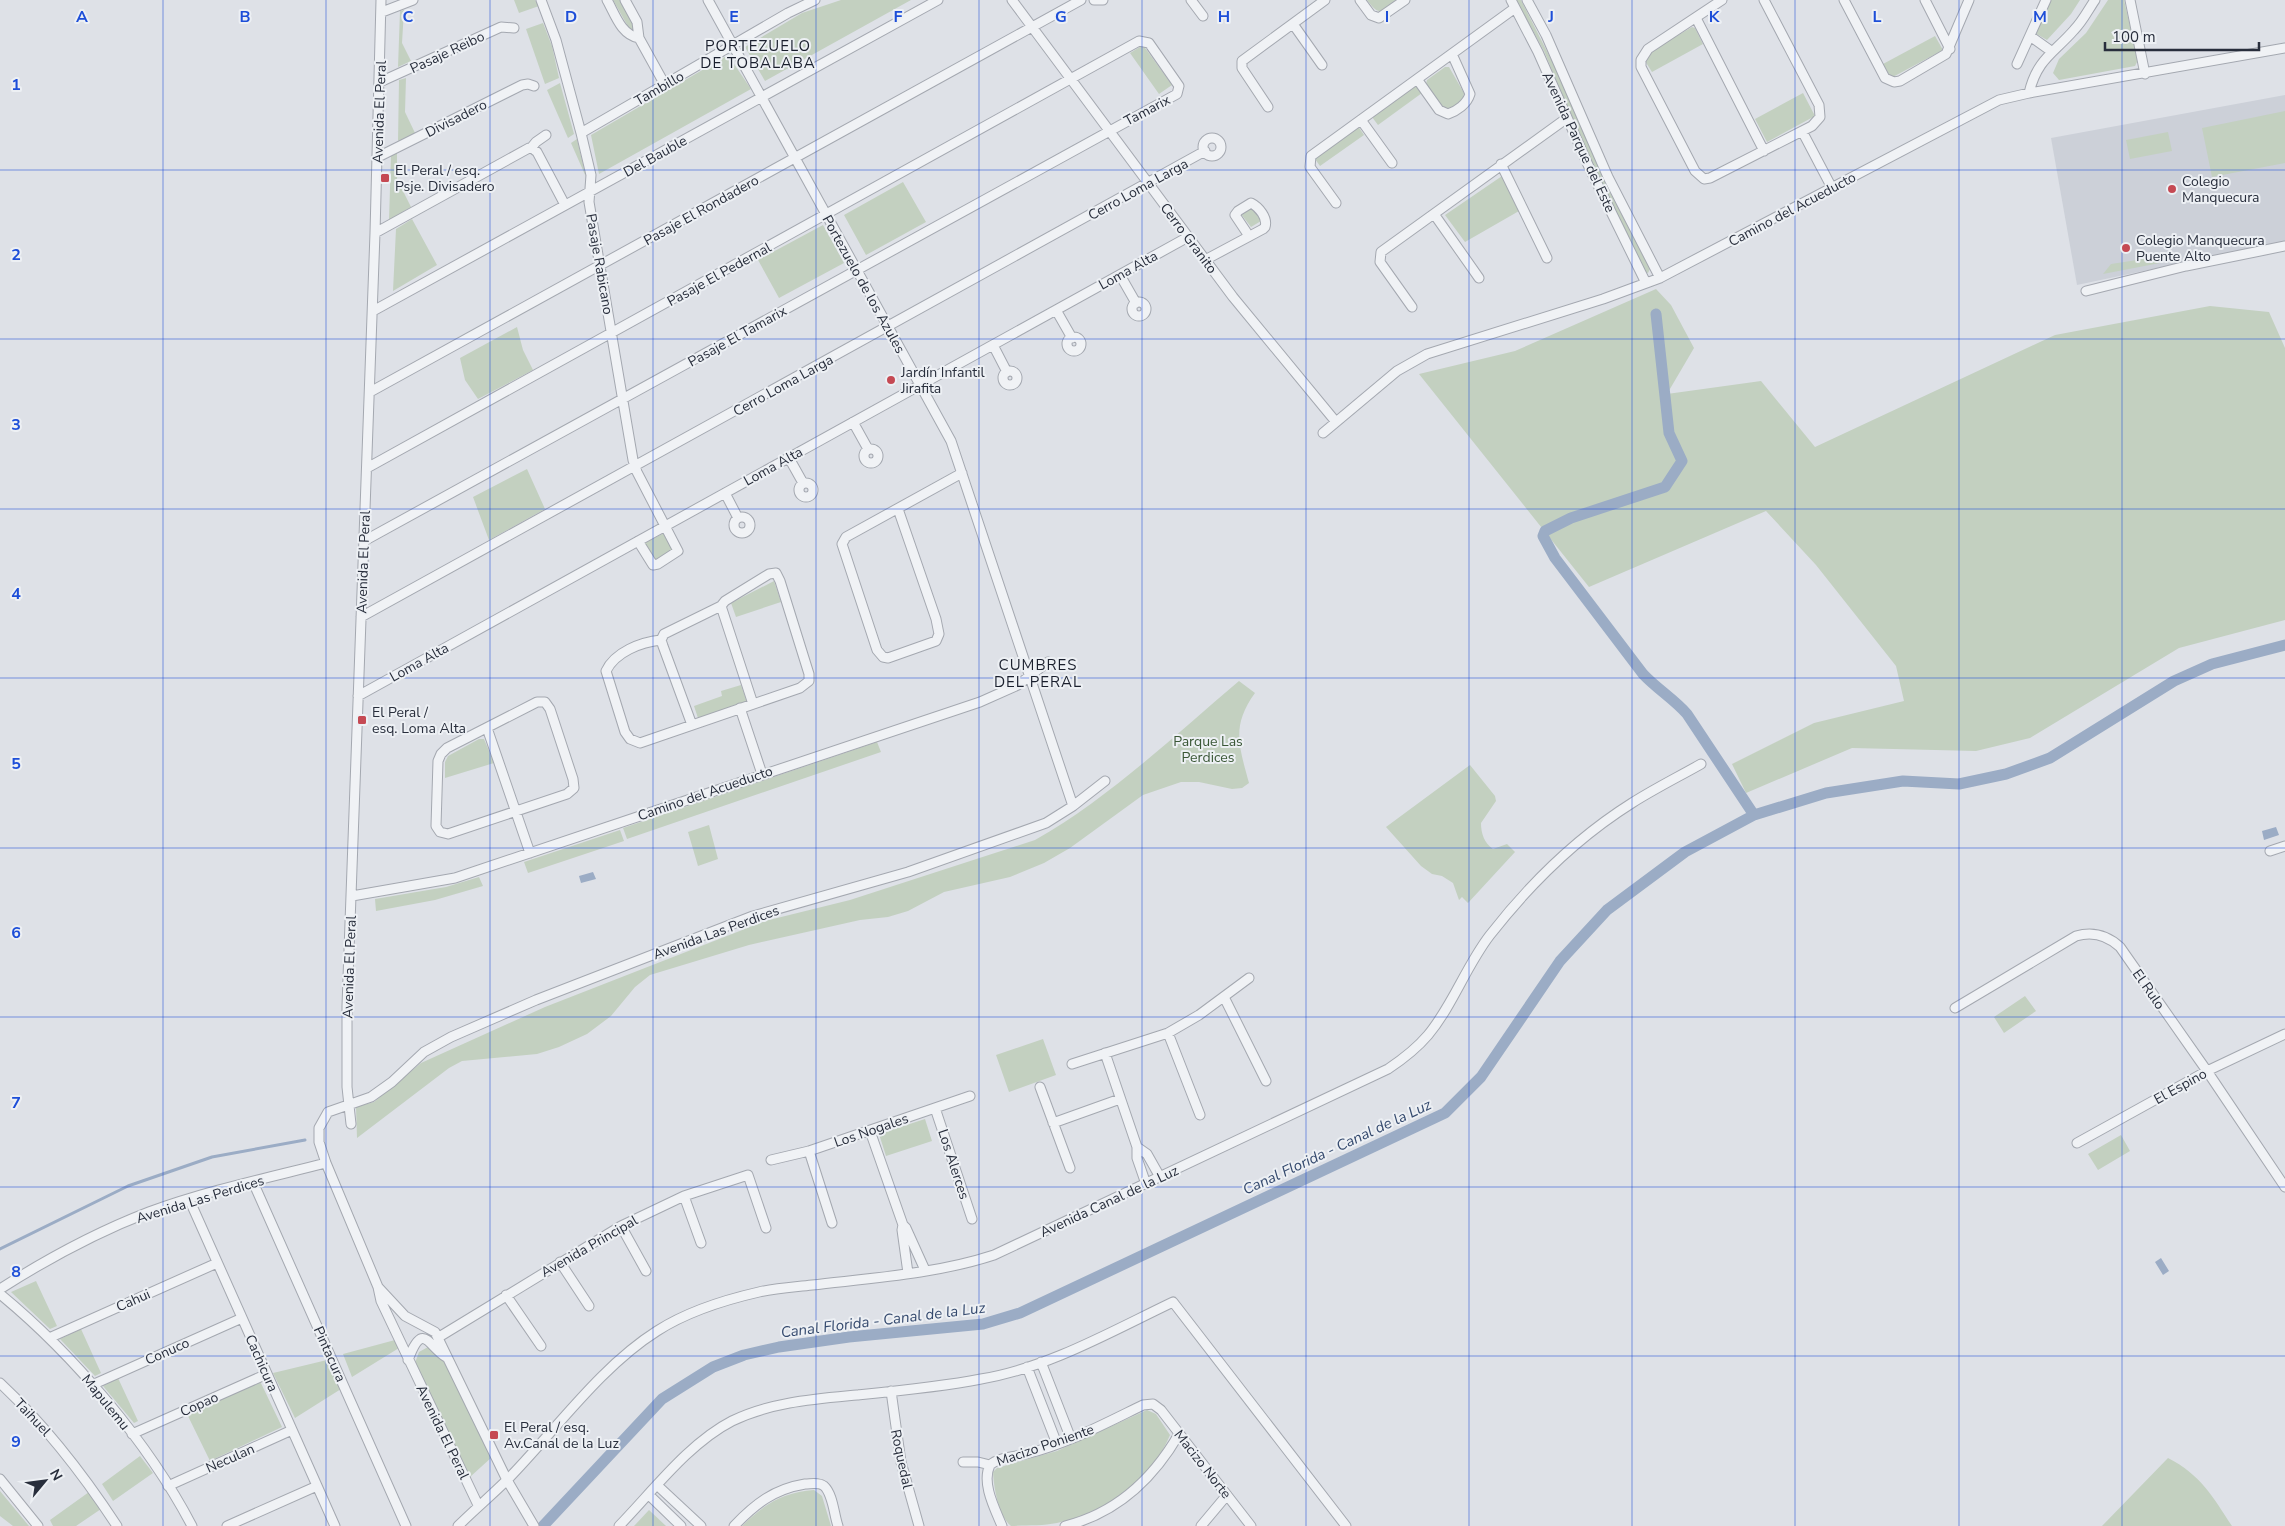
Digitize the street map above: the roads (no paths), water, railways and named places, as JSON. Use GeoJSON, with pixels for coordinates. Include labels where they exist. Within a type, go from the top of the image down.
{"type":"FeatureCollection","features":[{"type":"Feature","properties":{"kind":"street","name":"Avenida El Peral"},"geometry":{"type":"LineString","coordinates":[[351,1124],[348,1104],[347,1035],[378,157],[381,0]]}},
{"type":"Feature","properties":{"kind":"street"},"geometry":{"type":"LineString","coordinates":[[382,12],[413,0]]}},
{"type":"Feature","properties":{"kind":"street","name":"Pasaje Rabicano"},"geometry":{"type":"LineString","coordinates":[[541,0],[560,54],[591,175],[590,202],[622,399],[635,466],[678,551],[658,564],[651,563],[638,541]]}},
{"type":"Feature","properties":{"kind":"street"},"geometry":{"type":"LineString","coordinates":[[607,0],[624,31],[633,37],[639,38]]}},
{"type":"Feature","properties":{"kind":"street"},"geometry":{"type":"LineString","coordinates":[[625,0],[639,26],[639,38],[665,85]]}},
{"type":"Feature","properties":{"kind":"street","name":"Portezuelo de los Azules"},"geometry":{"type":"LineString","coordinates":[[708,0],[951,441],[1073,806]]}},
{"type":"Feature","properties":{"kind":"street","name":"Tambillo"},"geometry":{"type":"LineString","coordinates":[[581,133],[796,8],[815,0]]}},
{"type":"Feature","properties":{"kind":"street","name":"Del Bauble"},"geometry":{"type":"LineString","coordinates":[[372,311],[938,0]]}},
{"type":"Feature","properties":{"kind":"street","name":"Cerro Granito"},"geometry":{"type":"LineString","coordinates":[[1012,0],[1232,297],[1336,422]]}},
{"type":"Feature","properties":{"kind":"street","name":"Pasaje El Rondadero"},"geometry":{"type":"LineString","coordinates":[[370,392],[1081,0]]}},
{"type":"Feature","properties":{"kind":"street"},"geometry":{"type":"LineString","coordinates":[[1094,0],[1103,0]]}},
{"type":"Feature","properties":{"kind":"street"},"geometry":{"type":"LineString","coordinates":[[1191,0],[1203,16]]}},
{"type":"Feature","properties":{"kind":"street"},"geometry":{"type":"LineString","coordinates":[[1268,107],[1241,64],[1244,59],[1325,0]]}},
{"type":"Feature","properties":{"kind":"street"},"geometry":{"type":"LineString","coordinates":[[1360,0],[1371,15],[1379,18],[1405,0]]}},
{"type":"Feature","properties":{"kind":"street","name":"Avenida Parque del Este"},"geometry":{"type":"LineString","coordinates":[[1527,0],[1546,35],[1616,193],[1660,278]]}},
{"type":"Feature","properties":{"kind":"street"},"geometry":{"type":"LineString","coordinates":[[1722,0],[1644,52],[1641,60],[1641,67],[1699,176],[1704,179],[1710,178],[1764,151],[1818,121],[1820,109],[1764,0]]}},
{"type":"Feature","properties":{"kind":"street"},"geometry":{"type":"LineString","coordinates":[[1844,0],[1888,80],[1894,82],[1900,81],[1941,58],[1950,49],[1969,0]]}},
{"type":"Feature","properties":{"kind":"street"},"geometry":{"type":"LineString","coordinates":[[1925,0],[1950,49]]}},
{"type":"Feature","properties":{"kind":"street"},"geometry":{"type":"LineString","coordinates":[[2017,64],[2046,0]]}},
{"type":"Feature","properties":{"kind":"street"},"geometry":{"type":"LineString","coordinates":[[2029,93],[2036,72],[2050,51],[2075,29],[2095,0]]}},
{"type":"Feature","properties":{"kind":"street"},"geometry":{"type":"LineString","coordinates":[[2130,0],[2145,74]]}},
{"type":"Feature","properties":{"kind":"street"},"geometry":{"type":"LineString","coordinates":[[1336,203],[1311,169],[1309,162],[1314,154],[1452,54],[1513,4]]}},
{"type":"Feature","properties":{"kind":"street","name":"Avenida Parque del Este"},"geometry":{"type":"LineString","coordinates":[[1513,4],[1538,52],[1567,118],[1646,283]]}},
{"type":"Feature","properties":{"kind":"street"},"geometry":{"type":"LineString","coordinates":[[1696,18],[1764,151]]}},
{"type":"Feature","properties":{"kind":"street"},"geometry":{"type":"LineString","coordinates":[[1293,24],[1322,66]]}},
{"type":"Feature","properties":{"kind":"street","name":"Pasaje Reibo"},"geometry":{"type":"LineString","coordinates":[[380,82],[501,27],[514,28]]}},
{"type":"Feature","properties":{"kind":"street"},"geometry":{"type":"LineString","coordinates":[[2030,36],[2050,51]]}},
{"type":"Feature","properties":{"kind":"street","name":"Pasaje El Pedernal"},"geometry":{"type":"LineString","coordinates":[[367,468],[1142,40],[1149,43],[1162,62]]}},
{"type":"Feature","properties":{"kind":"street","name":"Camino del Acueducto"},"geometry":{"type":"LineString","coordinates":[[1323,433],[1397,371],[1427,354],[1660,278],[1989,105],[2029,93],[2285,48]]}},
{"type":"Feature","properties":{"kind":"street"},"geometry":{"type":"LineString","coordinates":[[1418,79],[1439,110],[1448,114],[1458,109],[1468,100],[1470,94],[1452,54]]}},
{"type":"Feature","properties":{"kind":"street","name":"Tamarix"},"geometry":{"type":"LineString","coordinates":[[1109,130],[1179,93],[1179,86],[1162,62]]}},
{"type":"Feature","properties":{"kind":"street","name":"Divisadero"},"geometry":{"type":"LineString","coordinates":[[378,157],[522,85],[534,86]]}},
{"type":"Feature","properties":{"kind":"street"},"geometry":{"type":"LineString","coordinates":[[1412,306],[1381,265],[1379,257],[1384,250],[1567,118]]}},
{"type":"Feature","properties":{"kind":"street"},"geometry":{"type":"LineString","coordinates":[[1361,120],[1392,163]]}},
{"type":"Feature","properties":{"kind":"street","name":"Pasaje El Tamarix"},"geometry":{"type":"LineString","coordinates":[[364,541],[1109,130]]}},
{"type":"Feature","properties":{"kind":"street"},"geometry":{"type":"LineString","coordinates":[[1802,131],[1832,188]]}},
{"type":"Feature","properties":{"kind":"street"},"geometry":{"type":"LineString","coordinates":[[375,233],[531,148],[546,135]]}},
{"type":"Feature","properties":{"kind":"street"},"geometry":{"type":"LineString","coordinates":[[531,148],[537,152],[565,205]]}},
{"type":"Feature","properties":{"kind":"street","name":"Cerro Loma Larga"},"geometry":{"type":"LineString","coordinates":[[361,617],[1205,152]]}},
{"type":"Feature","properties":{"kind":"street"},"geometry":{"type":"LineString","coordinates":[[1501,164],[1547,258]]}},
{"type":"Feature","properties":{"kind":"street"},"geometry":{"type":"LineString","coordinates":[[1434,214],[1479,278]]}},
{"type":"Feature","properties":{"kind":"street"},"geometry":{"type":"LineString","coordinates":[[1205,260],[1249,236]]}},
{"type":"Feature","properties":{"kind":"street","name":"Loma Alta"},"geometry":{"type":"LineString","coordinates":[[358,696],[1188,237]]}},
{"type":"Feature","properties":{"kind":"street"},"geometry":{"type":"LineString","coordinates":[[2086,291],[2186,266],[2285,246]]}},
{"type":"Feature","properties":{"kind":"street"},"geometry":{"type":"LineString","coordinates":[[1120,274],[1136,303]]}},
{"type":"Feature","properties":{"kind":"street"},"geometry":{"type":"LineString","coordinates":[[1056,310],[1072,338]]}},
{"type":"Feature","properties":{"kind":"street"},"geometry":{"type":"LineString","coordinates":[[992,345],[1007,372]]}},
{"type":"Feature","properties":{"kind":"street"},"geometry":{"type":"LineString","coordinates":[[853,422],[868,449]]}},
{"type":"Feature","properties":{"kind":"street"},"geometry":{"type":"LineString","coordinates":[[789,458],[803,483],[808,482],[813,487],[813,492],[809,496]]}},
{"type":"Feature","properties":{"kind":"street"},"geometry":{"type":"LineString","coordinates":[[898,509],[939,628],[939,634],[936,641],[888,658],[883,657],[877,650],[842,544],[846,536],[962,473]]}},
{"type":"Feature","properties":{"kind":"street"},"geometry":{"type":"LineString","coordinates":[[725,493],[738,518]]}},
{"type":"Feature","properties":{"kind":"street"},"geometry":{"type":"LineString","coordinates":[[661,640],[631,648],[609,664],[606,671],[625,732],[630,739],[640,743],[800,688],[809,681],[809,674],[776,573],[769,574],[725,601],[721,606],[664,634],[661,640],[692,725]]}},
{"type":"Feature","properties":{"kind":"street"},"geometry":{"type":"LineString","coordinates":[[721,606],[752,704]]}},
{"type":"Feature","properties":{"kind":"street","name":"Camino del Acueducto"},"geometry":{"type":"LineString","coordinates":[[352,896],[456,878],[980,702],[1002,693],[1031,676],[1048,662]]}},
{"type":"Feature","properties":{"kind":"street"},"geometry":{"type":"LineString","coordinates":[[537,702],[545,702],[550,709],[574,779],[574,788],[567,794],[448,834],[440,832],[436,826],[438,761],[441,754],[447,748],[487,728],[537,702]]}},
{"type":"Feature","properties":{"kind":"street"},"geometry":{"type":"LineString","coordinates":[[740,708],[762,774]]}},
{"type":"Feature","properties":{"kind":"street"},"geometry":{"type":"LineString","coordinates":[[487,728],[530,853]]}},
{"type":"Feature","properties":{"kind":"street","name":"Avenida Canal de la Luz"},"geometry":{"type":"LineString","coordinates":[[458,1526],[478,1505],[507,1480],[554,1428],[626,1354],[673,1322],[704,1309],[761,1292],[908,1273],[968,1263],[994,1255],[1244,1136],[1376,1076],[1399,1062],[1420,1044],[1437,1024],[1468,967],[1490,936],[1552,867],[1611,817],[1650,792],[1701,764]]}},
{"type":"Feature","properties":{"kind":"street","name":"Avenida Las Perdices"},"geometry":{"type":"LineString","coordinates":[[338,1107],[371,1097],[392,1082],[424,1052],[451,1037],[536,1000],[753,916],[908,872],[1046,823],[1105,782]]}},
{"type":"Feature","properties":{"kind":"street"},"geometry":{"type":"LineString","coordinates":[[2270,851],[2285,846]]}},
{"type":"Feature","properties":{"kind":"street","name":"El Rulo"},"geometry":{"type":"LineString","coordinates":[[1954,1008],[2076,936],[2102,935],[2120,947],[2285,1187]]}},
{"type":"Feature","properties":{"kind":"street"},"geometry":{"type":"LineString","coordinates":[[1072,1064],[1168,1033],[1224,997],[1249,978]]}},
{"type":"Feature","properties":{"kind":"street"},"geometry":{"type":"LineString","coordinates":[[1224,997],[1266,1081]]}},
{"type":"Feature","properties":{"kind":"street"},"geometry":{"type":"LineString","coordinates":[[1168,1033],[1200,1114]]}},
{"type":"Feature","properties":{"kind":"street","name":"El Espino"},"geometry":{"type":"LineString","coordinates":[[2077,1143],[2207,1071],[2285,1034]]}},
{"type":"Feature","properties":{"kind":"street"},"geometry":{"type":"LineString","coordinates":[[1105,1053],[1137,1147],[1137,1158],[1146,1184]]}},
{"type":"Feature","properties":{"kind":"street"},"geometry":{"type":"LineString","coordinates":[[1040,1086],[1070,1168]]}},
{"type":"Feature","properties":{"kind":"street","name":"Los Nogales"},"geometry":{"type":"LineString","coordinates":[[771,1160],[809,1151],[970,1096]]}},
{"type":"Feature","properties":{"kind":"street"},"geometry":{"type":"LineString","coordinates":[[1053,1123],[1120,1099]]}},
{"type":"Feature","properties":{"kind":"street","name":"Avenida El Peral"},"geometry":{"type":"LineString","coordinates":[[338,1107],[328,1112],[319,1128],[319,1142],[326,1162],[378,1287],[381,1301],[478,1505]]}},
{"type":"Feature","properties":{"kind":"street","name":"Los Alerces"},"geometry":{"type":"LineString","coordinates":[[935,1108],[972,1219]]}},
{"type":"Feature","properties":{"kind":"street"},"geometry":{"type":"LineString","coordinates":[[870,1131],[903,1224],[925,1270]]}},
{"type":"Feature","properties":{"kind":"street"},"geometry":{"type":"LineString","coordinates":[[1137,1147],[1147,1154],[1160,1177]]}},
{"type":"Feature","properties":{"kind":"street"},"geometry":{"type":"LineString","coordinates":[[809,1151],[832,1223]]}},
{"type":"Feature","properties":{"kind":"street","name":"Avenida Las Perdices"},"geometry":{"type":"LineString","coordinates":[[0,1289],[51,1259],[108,1230],[150,1212],[189,1199],[326,1162]]}},
{"type":"Feature","properties":{"kind":"street","name":"Avenida Principal"},"geometry":{"type":"LineString","coordinates":[[439,1337],[621,1226],[684,1196],[748,1176],[766,1228]]}},
{"type":"Feature","properties":{"kind":"street","name":"Pintacura"},"geometry":{"type":"LineString","coordinates":[[253,1182],[406,1526]]}},
{"type":"Feature","properties":{"kind":"street"},"geometry":{"type":"LineString","coordinates":[[684,1196],[701,1243]]}},
{"type":"Feature","properties":{"kind":"street","name":"Cachicura"},"geometry":{"type":"LineString","coordinates":[[189,1199],[334,1526]]}},
{"type":"Feature","properties":{"kind":"street"},"geometry":{"type":"LineString","coordinates":[[903,1224],[902,1230],[908,1273]]}},
{"type":"Feature","properties":{"kind":"street"},"geometry":{"type":"LineString","coordinates":[[621,1226],[646,1271]]}},
{"type":"Feature","properties":{"kind":"street","name":"Cahui"},"geometry":{"type":"LineString","coordinates":[[49,1338],[217,1262]]}},
{"type":"Feature","properties":{"kind":"street"},"geometry":{"type":"LineString","coordinates":[[560,1262],[589,1306]]}},
{"type":"Feature","properties":{"kind":"street","name":"Avenida El Peral"},"geometry":{"type":"LineString","coordinates":[[378,1287],[405,1316],[430,1328],[439,1337]]}},
{"type":"Feature","properties":{"kind":"street","name":"Mapulemu"},"geometry":{"type":"LineString","coordinates":[[0,1294],[49,1338],[92,1385],[132,1434],[168,1486],[192,1526]]}},
{"type":"Feature","properties":{"kind":"street"},"geometry":{"type":"LineString","coordinates":[[506,1295],[541,1346]]}},
{"type":"Feature","properties":{"kind":"street"},"geometry":{"type":"LineString","coordinates":[[619,1526],[705,1439],[730,1422],[747,1414],[780,1405],[982,1379],[1041,1362],[1173,1302],[1346,1526]]}},
{"type":"Feature","properties":{"kind":"street","name":"Conuco"},"geometry":{"type":"LineString","coordinates":[[92,1385],[242,1318]]}},
{"type":"Feature","properties":{"kind":"street"},"geometry":{"type":"LineString","coordinates":[[439,1337],[507,1480],[534,1526]]}},
{"type":"Feature","properties":{"kind":"street"},"geometry":{"type":"LineString","coordinates":[[408,1360],[416,1343],[426,1339],[431,1341],[442,1355],[448,1358]]}},
{"type":"Feature","properties":{"kind":"street"},"geometry":{"type":"LineString","coordinates":[[1041,1362],[1071,1438]]}},
{"type":"Feature","properties":{"kind":"street"},"geometry":{"type":"LineString","coordinates":[[1027,1367],[1057,1444]]}},
{"type":"Feature","properties":{"kind":"street","name":"Copao"},"geometry":{"type":"LineString","coordinates":[[132,1434],[267,1374]]}},
{"type":"Feature","properties":{"kind":"street","name":"Taihuel"},"geometry":{"type":"LineString","coordinates":[[0,1383],[64,1451],[117,1526]]}},
{"type":"Feature","properties":{"kind":"street","name":"Roquedal"},"geometry":{"type":"LineString","coordinates":[[891,1391],[901,1462],[919,1526]]}},
{"type":"Feature","properties":{"kind":"street","name":"Macizo Poniente"},"geometry":{"type":"LineString","coordinates":[[964,1462],[978,1462],[990,1465],[997,1460],[1057,1444],[1143,1404],[1153,1404]]}},
{"type":"Feature","properties":{"kind":"street","name":"Macizo Norte"},"geometry":{"type":"LineString","coordinates":[[1153,1404],[1161,1410],[1251,1526]]}},
{"type":"Feature","properties":{"kind":"street","name":"Neculan"},"geometry":{"type":"LineString","coordinates":[[168,1486],[292,1430]]}},
{"type":"Feature","properties":{"kind":"street"},"geometry":{"type":"LineString","coordinates":[[1066,1526],[1095,1517],[1126,1498],[1158,1465],[1179,1434]]}},
{"type":"Feature","properties":{"kind":"street"},"geometry":{"type":"LineString","coordinates":[[990,1465],[987,1474],[988,1484],[1002,1526]]}},
{"type":"Feature","properties":{"kind":"street"},"geometry":{"type":"LineString","coordinates":[[0,1479],[38,1526]]}},
{"type":"Feature","properties":{"kind":"street"},"geometry":{"type":"LineString","coordinates":[[734,1526],[756,1504],[773,1493],[794,1486],[809,1484],[824,1486],[829,1495],[838,1526]]}},
{"type":"Feature","properties":{"kind":"street"},"geometry":{"type":"LineString","coordinates":[[227,1526],[317,1486]]}},
{"type":"Feature","properties":{"kind":"street"},"geometry":{"type":"LineString","coordinates":[[658,1486],[702,1526]]}},
{"type":"Feature","properties":{"kind":"street"},"geometry":{"type":"LineString","coordinates":[[649,1495],[681,1526]]}},
{"type":"Feature","properties":{"kind":"street"},"geometry":{"type":"LineString","coordinates":[[1201,1526],[1227,1495]]}},
{"type":"Feature","properties":{"kind":"street"},"geometry":{"type":"LineString","coordinates":[[1336,1514],[1339,1526]]}},
{"type":"Feature","properties":{"kind":"water"},"geometry":{"type":"Polygon","coordinates":[[[2276,827],[2279,835],[2264,840],[2262,831],[2276,827]]]}},
{"type":"Feature","properties":{"kind":"water"},"geometry":{"type":"Polygon","coordinates":[[[593,872],[596,879],[581,883],[579,876],[593,872]]]}},
{"type":"Feature","properties":{"kind":"water"},"geometry":{"type":"Polygon","coordinates":[[[2161,1258],[2169,1271],[2163,1275],[2155,1262],[2161,1258]]]}},
{"type":"Feature","properties":{"kind":"waterway"},"geometry":{"type":"LineString","coordinates":[[1656,314],[1669,433],[1682,461],[1665,487],[1571,518],[1545,531],[1543,536],[1555,558],[1643,674],[1687,714],[1754,815]]}},
{"type":"Feature","properties":{"kind":"waterway","name":"Canal Florida - Canal de la Luz"},"geometry":{"type":"LineString","coordinates":[[543,1526],[662,1399],[713,1367],[744,1355],[779,1347],[849,1337],[983,1324],[1020,1313],[1445,1113],[1481,1077],[1560,961],[1607,910],[1685,852],[1754,815],[1826,793],[1903,781],[1959,784],[2006,774],[2050,758],[2174,681],[2212,664],[2285,645]]}},
{"type":"Feature","properties":{"kind":"waterway"},"geometry":{"type":"LineString","coordinates":[[0,1249],[128,1186],[212,1157],[305,1140]]}},
{"type":"Feature","properties":{"kind":"place","name":"El Peral / esq. Psje. Divisadero"},"geometry":{"type":"Point","coordinates":[385,178]}},
{"type":"Feature","properties":{"kind":"place","name":"Colegio Manquecura"},"geometry":{"type":"Point","coordinates":[2172,189]}},
{"type":"Feature","properties":{"kind":"place","name":"Colegio Manquecura Puente Alto"},"geometry":{"type":"Point","coordinates":[2126,248]}},
{"type":"Feature","properties":{"kind":"place","name":"Jardín Infantil Jirafita"},"geometry":{"type":"Point","coordinates":[891,380]}},
{"type":"Feature","properties":{"kind":"place","name":"El Peral / esq. Loma Alta"},"geometry":{"type":"Point","coordinates":[362,720]}},
{"type":"Feature","properties":{"kind":"place","name":"El Peral / esq. Av.Canal de la Luz"},"geometry":{"type":"Point","coordinates":[494,1435]}},
{"type":"Feature","properties":{"kind":"district","name":"PORTEZUELO DE TOBALABA"},"geometry":{"type":"Point","coordinates":[758,54]}},
{"type":"Feature","properties":{"kind":"district","name":"CUMBRES DEL PERAL"},"geometry":{"type":"Point","coordinates":[1038,674]}},
{"type":"Feature","properties":{"kind":"park label","name":"Parque Las Perdices"},"geometry":{"type":"Point","coordinates":[1208,750]}}]}
